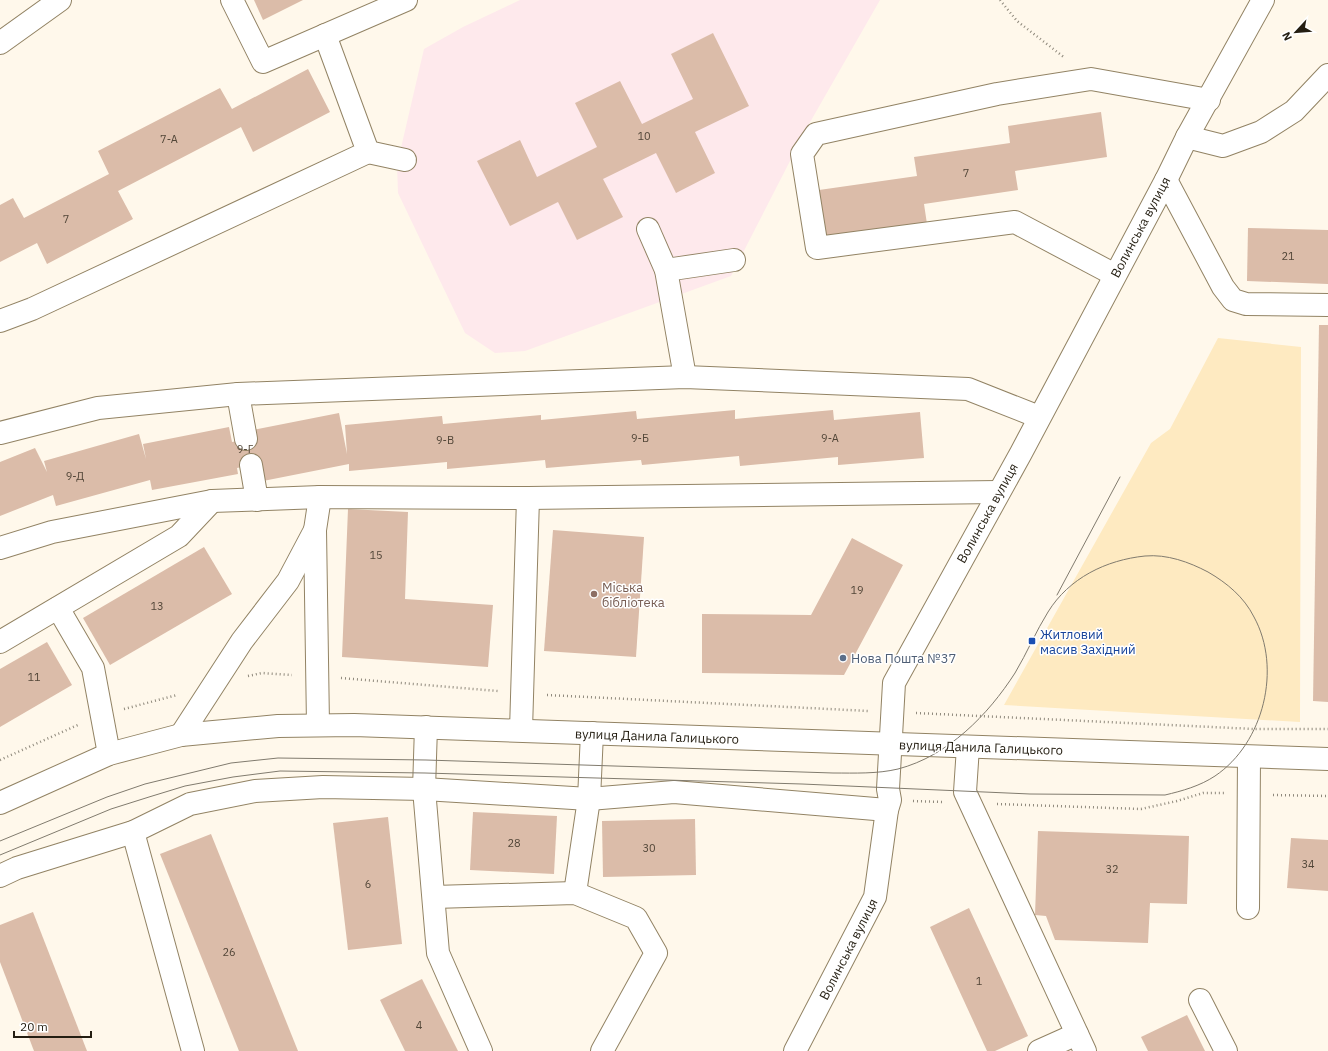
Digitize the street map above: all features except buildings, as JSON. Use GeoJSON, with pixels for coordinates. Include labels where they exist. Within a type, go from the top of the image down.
{"type":"FeatureCollection","features":[{"type":"Feature","properties":{"kind":"street"},"geometry":{"type":"LineString","coordinates":[[0,43],[60,0]]}},
{"type":"Feature","properties":{"kind":"street"},"geometry":{"type":"LineString","coordinates":[[232,0],[264,62],[406,0]]}},
{"type":"Feature","properties":{"kind":"street","name":"Волинська вулиця"},"geometry":{"type":"LineString","coordinates":[[795,1051],[875,897],[888,805],[894,683],[1039,417],[1166,180],[1187,137],[1209,100],[1263,0]]}},
{"type":"Feature","properties":{"kind":"street"},"geometry":{"type":"LineString","coordinates":[[325,35],[368,152]]}},
{"type":"Feature","properties":{"kind":"street"},"geometry":{"type":"LineString","coordinates":[[1187,137],[1223,146],[1261,132],[1294,110],[1328,75]]}},
{"type":"Feature","properties":{"kind":"street"},"geometry":{"type":"LineString","coordinates":[[1115,275],[1015,222],[817,248],[802,154],[816,134],[997,94],[1092,79],[1209,100]]}},
{"type":"Feature","properties":{"kind":"street"},"geometry":{"type":"LineString","coordinates":[[0,321],[39,306],[368,152],[405,160]]}},
{"type":"Feature","properties":{"kind":"street"},"geometry":{"type":"LineString","coordinates":[[1166,180],[1224,287],[1233,300],[1246,304],[1328,305]]}},
{"type":"Feature","properties":{"kind":"street"},"geometry":{"type":"LineString","coordinates":[[648,229],[666,270],[685,377]]}},
{"type":"Feature","properties":{"kind":"street"},"geometry":{"type":"LineString","coordinates":[[666,270],[734,260]]}},
{"type":"Feature","properties":{"kind":"street"},"geometry":{"type":"LineString","coordinates":[[0,433],[98,408],[238,394],[685,377],[968,389],[1039,417]]}},
{"type":"Feature","properties":{"kind":"street"},"geometry":{"type":"LineString","coordinates":[[238,394],[246,439]]}},
{"type":"Feature","properties":{"kind":"street"},"geometry":{"type":"LineString","coordinates":[[251,465],[257,500]]}},
{"type":"Feature","properties":{"kind":"street"},"geometry":{"type":"LineString","coordinates":[[0,548],[52,532],[212,502],[320,497],[528,498],[998,492]]}},
{"type":"Feature","properties":{"kind":"street"},"geometry":{"type":"LineString","coordinates":[[318,725],[315,530],[320,497]]}},
{"type":"Feature","properties":{"kind":"street"},"geometry":{"type":"LineString","coordinates":[[521,730],[528,498]]}},
{"type":"Feature","properties":{"kind":"street"},"geometry":{"type":"LineString","coordinates":[[0,642],[179,536],[212,502]]}},
{"type":"Feature","properties":{"kind":"street"},"geometry":{"type":"LineString","coordinates":[[181,735],[242,641],[288,581],[315,530]]}},
{"type":"Feature","properties":{"kind":"street"},"geometry":{"type":"LineString","coordinates":[[58,608],[93,668],[109,754]]}},
{"type":"Feature","properties":{"kind":"street","name":"вулиця Данила Галицького"},"geometry":{"type":"LineString","coordinates":[[0,803],[109,754],[181,735],[278,726],[318,725],[426,727],[1328,759]]}},
{"type":"Feature","properties":{"kind":"street"},"geometry":{"type":"LineString","coordinates":[[426,727],[424,789],[438,953],[481,1051]]}},
{"type":"Feature","properties":{"kind":"street"},"geometry":{"type":"LineString","coordinates":[[575,893],[589,799],[592,733]]}},
{"type":"Feature","properties":{"kind":"street"},"geometry":{"type":"LineString","coordinates":[[968,747],[965,792],[1081,1043],[1039,1051]]}},
{"type":"Feature","properties":{"kind":"street"},"geometry":{"type":"LineString","coordinates":[[1248,908],[1249,757]]}},
{"type":"Feature","properties":{"kind":"street"},"geometry":{"type":"LineString","coordinates":[[0,876],[17,868],[133,832],[190,804],[255,790],[323,787],[424,789],[589,799],[674,792],[888,805]]}},
{"type":"Feature","properties":{"kind":"street"},"geometry":{"type":"LineString","coordinates":[[133,832],[194,1051]]}},
{"type":"Feature","properties":{"kind":"street"},"geometry":{"type":"LineString","coordinates":[[434,897],[575,893],[636,918],[656,953],[602,1051]]}},
{"type":"Feature","properties":{"kind":"street"},"geometry":{"type":"LineString","coordinates":[[1200,1000],[1226,1051]]}},
{"type":"Feature","properties":{"kind":"path"},"geometry":{"type":"LineString","coordinates":[[1000,0],[1017,21],[1092,79]]}},
{"type":"Feature","properties":{"kind":"path"},"geometry":{"type":"LineString","coordinates":[[214,683],[262,673],[318,676],[522,694],[1254,729],[1328,729]]}},
{"type":"Feature","properties":{"kind":"path"},"geometry":{"type":"LineString","coordinates":[[888,805],[970,803],[1141,809],[1177,801],[1203,792],[1328,796]]}},
{"type":"Feature","properties":{"kind":"shaded area"},"geometry":{"type":"Polygon","coordinates":[[[520,0],[880,0],[809,124],[731,276],[525,351],[495,353],[465,333],[398,193],[397,165],[424,49],[463,27],[520,0]]]}},
{"type":"Feature","properties":{"kind":"shaded area"},"geometry":{"type":"Polygon","coordinates":[[[1218,338],[1301,347],[1300,722],[1004,705],[1151,443],[1170,429],[1218,338]]]}},
{"type":"Feature","properties":{"kind":"tram line"},"geometry":{"type":"LineString","coordinates":[[1057,595],[1120,477]]}},
{"type":"Feature","properties":{"kind":"tram line"},"geometry":{"type":"LineString","coordinates":[[0,841],[107,797],[145,784],[231,763],[278,758],[426,760],[833,773],[858,773],[898,769],[916,763],[950,744],[979,718],[992,704],[1015,673],[1048,612],[1067,589],[1090,573],[1130,558],[1145,556],[1161,556],[1170,558],[1193,565],[1222,581],[1240,597],[1250,610],[1262,637],[1267,659],[1267,681],[1263,703],[1256,725],[1246,744],[1232,762],[1209,780],[1184,790],[1165,795],[1030,794],[802,784],[425,773],[280,771],[233,777],[185,786],[111,809],[0,855]]}},
{"type":"Feature","properties":{"kind":"place","name":"Міська бібліотека"},"geometry":{"type":"Point","coordinates":[594,594]}},
{"type":"Feature","properties":{"kind":"place","name":"Житловий масив Західний"},"geometry":{"type":"Point","coordinates":[1032,641]}},
{"type":"Feature","properties":{"kind":"place","name":"Нова Пошта №37"},"geometry":{"type":"Point","coordinates":[843,658]}}]}
